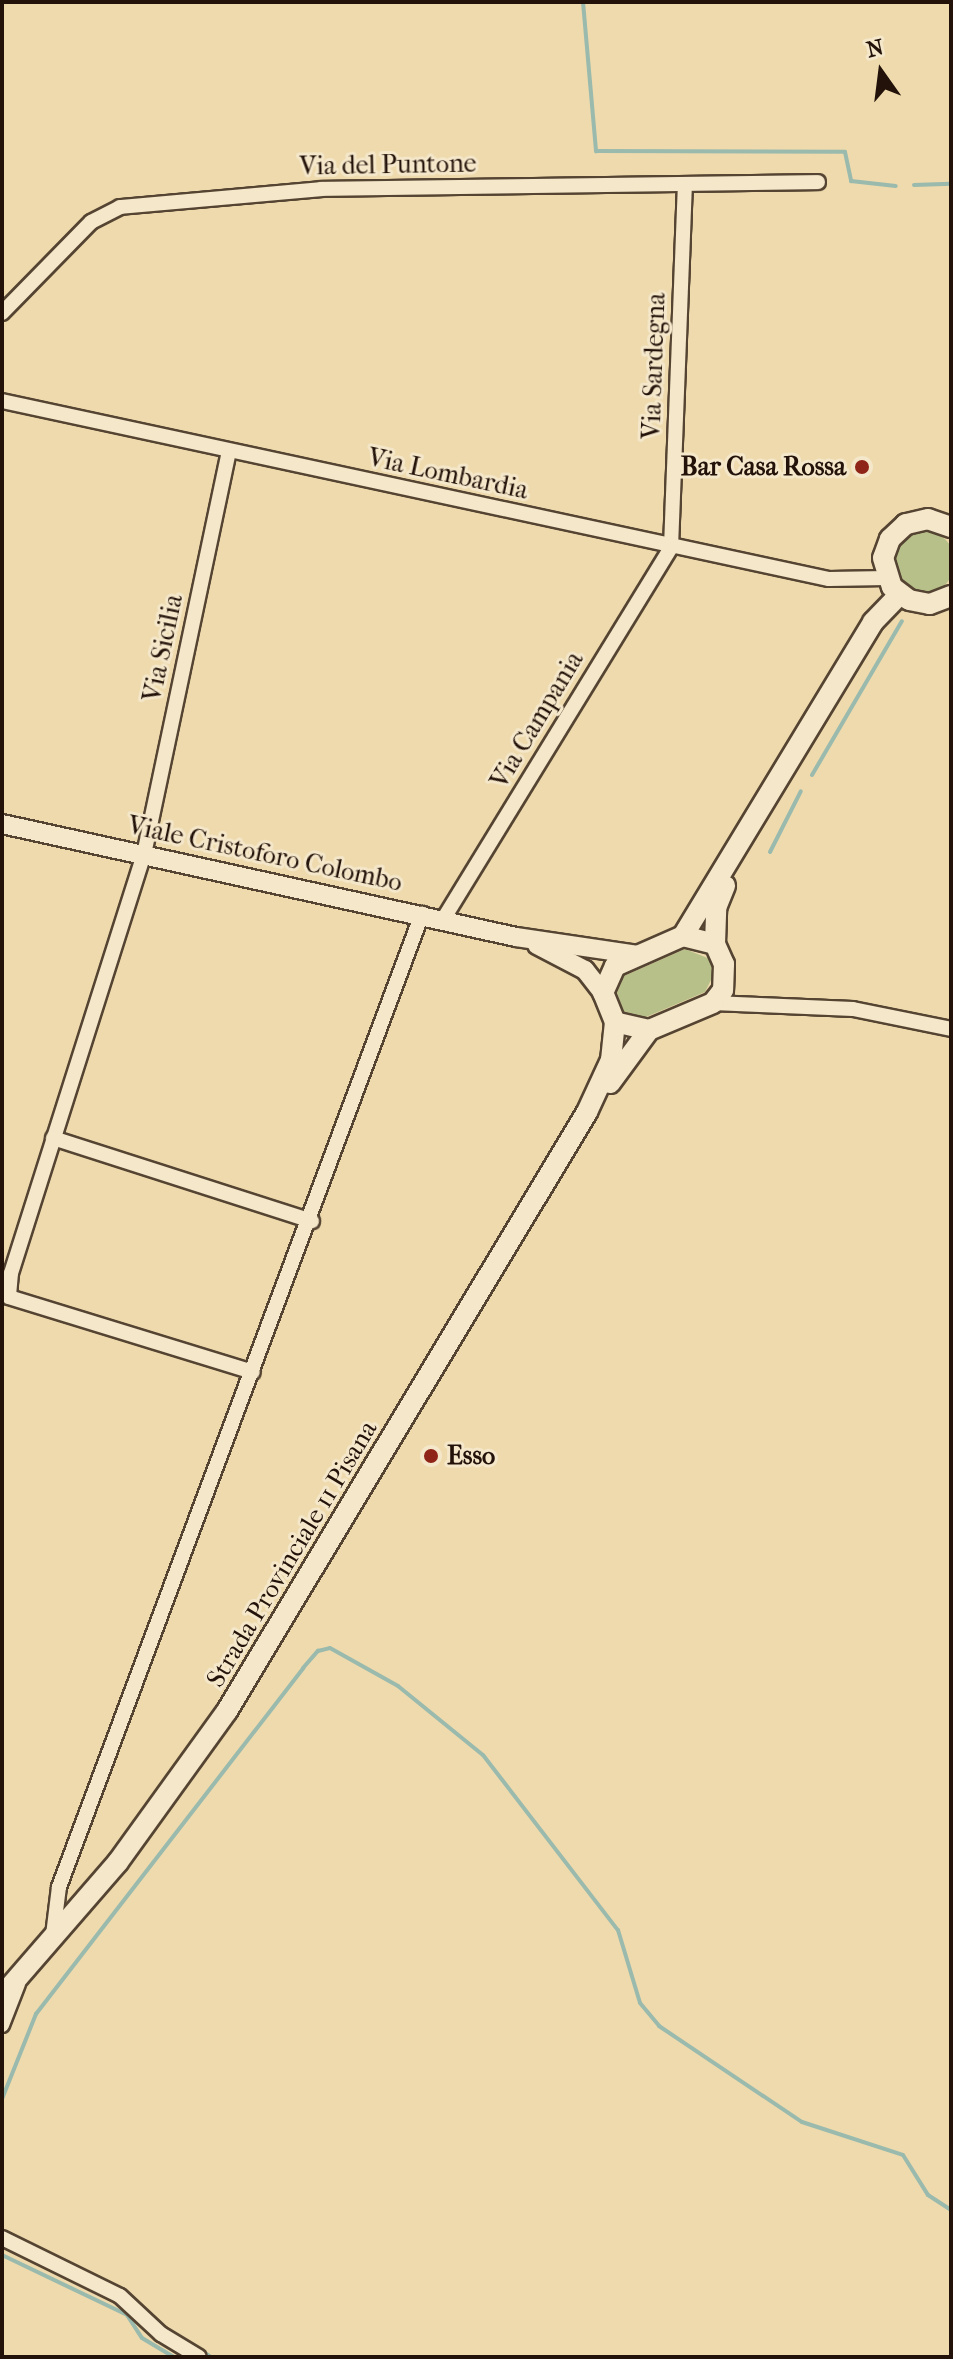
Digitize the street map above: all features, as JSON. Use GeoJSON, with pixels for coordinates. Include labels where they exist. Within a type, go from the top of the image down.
{"type":"FeatureCollection","features":[{"type":"Feature","properties":{"kind":"main road"},"geometry":{"type":"LineString","coordinates":[[951,526],[928,519],[896,531],[883,558],[887,578],[899,595],[930,604],[951,596]]}},
{"type":"Feature","properties":{"kind":"main road"},"geometry":{"type":"LineString","coordinates":[[603,993],[615,966],[683,936],[741,848],[873,622],[899,595]]}},
{"type":"Feature","properties":{"kind":"main road"},"geometry":{"type":"LineString","coordinates":[[615,1022],[649,1030],[713,1003],[726,977],[715,944],[716,908],[741,848]]}},
{"type":"Feature","properties":{"kind":"main road"},"geometry":{"type":"LineString","coordinates":[[683,936],[715,944]]}},
{"type":"Feature","properties":{"kind":"main road","name":"Strada Provinciale 11 Pisana"},"geometry":{"type":"LineString","coordinates":[[587,1112],[611,1060],[615,1022],[603,993]]}},
{"type":"Feature","properties":{"kind":"main road","name":"Strada Provinciale 11 Pisana"},"geometry":{"type":"LineString","coordinates":[[2,1996],[52,1942],[227,1711],[587,1112],[649,1030]]}},
{"type":"Feature","properties":{"kind":"street","name":"Via del Puntone"},"geometry":{"type":"LineString","coordinates":[[2,313],[91,222],[120,207],[321,189],[685,187],[818,182]]}},
{"type":"Feature","properties":{"kind":"street","name":"Via Sardegna"},"geometry":{"type":"LineString","coordinates":[[671,547],[685,187]]}},
{"type":"Feature","properties":{"kind":"street","name":"Via Lombardia"},"geometry":{"type":"LineString","coordinates":[[2,401],[829,579],[887,578]]}},
{"type":"Feature","properties":{"kind":"street","name":"Via Sicilia"},"geometry":{"type":"LineString","coordinates":[[229,451],[144,854],[53,1138],[9,1297],[253,1372]]}},
{"type":"Feature","properties":{"kind":"street","name":"Via Campania"},"geometry":{"type":"LineString","coordinates":[[444,918],[671,547]]}},
{"type":"Feature","properties":{"kind":"street","name":"Viale Cristoforo Colombo"},"geometry":{"type":"LineString","coordinates":[[2,824],[444,918],[516,937],[638,955]]}},
{"type":"Feature","properties":{"kind":"street"},"geometry":{"type":"LineString","coordinates":[[52,1942],[59,1887],[312,1221],[422,914]]}},
{"type":"Feature","properties":{"kind":"street","name":"Viale Cristoforo Colombo"},"geometry":{"type":"LineString","coordinates":[[516,937],[585,970],[603,993]]}},
{"type":"Feature","properties":{"kind":"street"},"geometry":{"type":"LineString","coordinates":[[713,1003],[853,1009],[951,1029]]}},
{"type":"Feature","properties":{"kind":"street"},"geometry":{"type":"LineString","coordinates":[[53,1138],[312,1221]]}},
{"type":"Feature","properties":{"kind":"street"},"geometry":{"type":"LineString","coordinates":[[2,2025],[20,1978]]}},
{"type":"Feature","properties":{"kind":"street"},"geometry":{"type":"LineString","coordinates":[[2,2238],[120,2296],[161,2334],[199,2357]]}},
{"type":"Feature","properties":{"kind":"green space"},"geometry":{"type":"Polygon","coordinates":[[[924,531],[936,533],[946,540],[953,550],[953,574],[946,584],[936,591],[924,593],[912,591],[902,584],[895,574],[893,562],[895,550],[902,540],[912,533],[924,531]]]}},
{"type":"Feature","properties":{"kind":"green space"},"geometry":{"type":"Polygon","coordinates":[[[685,949],[710,959],[713,976],[705,992],[646,1017],[624,1012],[617,993],[624,976],[685,949]]]}},
{"type":"Feature","properties":{"kind":"waterway"},"geometry":{"type":"LineString","coordinates":[[583,2],[596,151],[845,152],[851,181],[896,186]]}},
{"type":"Feature","properties":{"kind":"waterway"},"geometry":{"type":"LineString","coordinates":[[914,185],[951,184]]}},
{"type":"Feature","properties":{"kind":"waterway"},"geometry":{"type":"LineString","coordinates":[[812,775],[902,621]]}},
{"type":"Feature","properties":{"kind":"waterway"},"geometry":{"type":"LineString","coordinates":[[770,852],[801,791]]}},
{"type":"Feature","properties":{"kind":"waterway"},"geometry":{"type":"LineString","coordinates":[[2,2099],[36,2014],[303,1668],[318,1651],[330,1648],[398,1686],[483,1755],[618,1930],[640,2003],[659,2026],[802,2122],[903,2155],[928,2195],[951,2210]]}},
{"type":"Feature","properties":{"kind":"waterway"},"geometry":{"type":"LineString","coordinates":[[2,2255],[127,2315],[142,2338],[174,2357]]}},
{"type":"Feature","properties":{"kind":"waterway"},"geometry":{"type":"LineString","coordinates":[[202,2351],[211,2357]]}},
{"type":"Feature","properties":{"kind":"place","name":"Bar Casa Rossa"},"geometry":{"type":"Point","coordinates":[862,467]}},
{"type":"Feature","properties":{"kind":"place","name":"Esso"},"geometry":{"type":"Point","coordinates":[431,1456]}}]}
